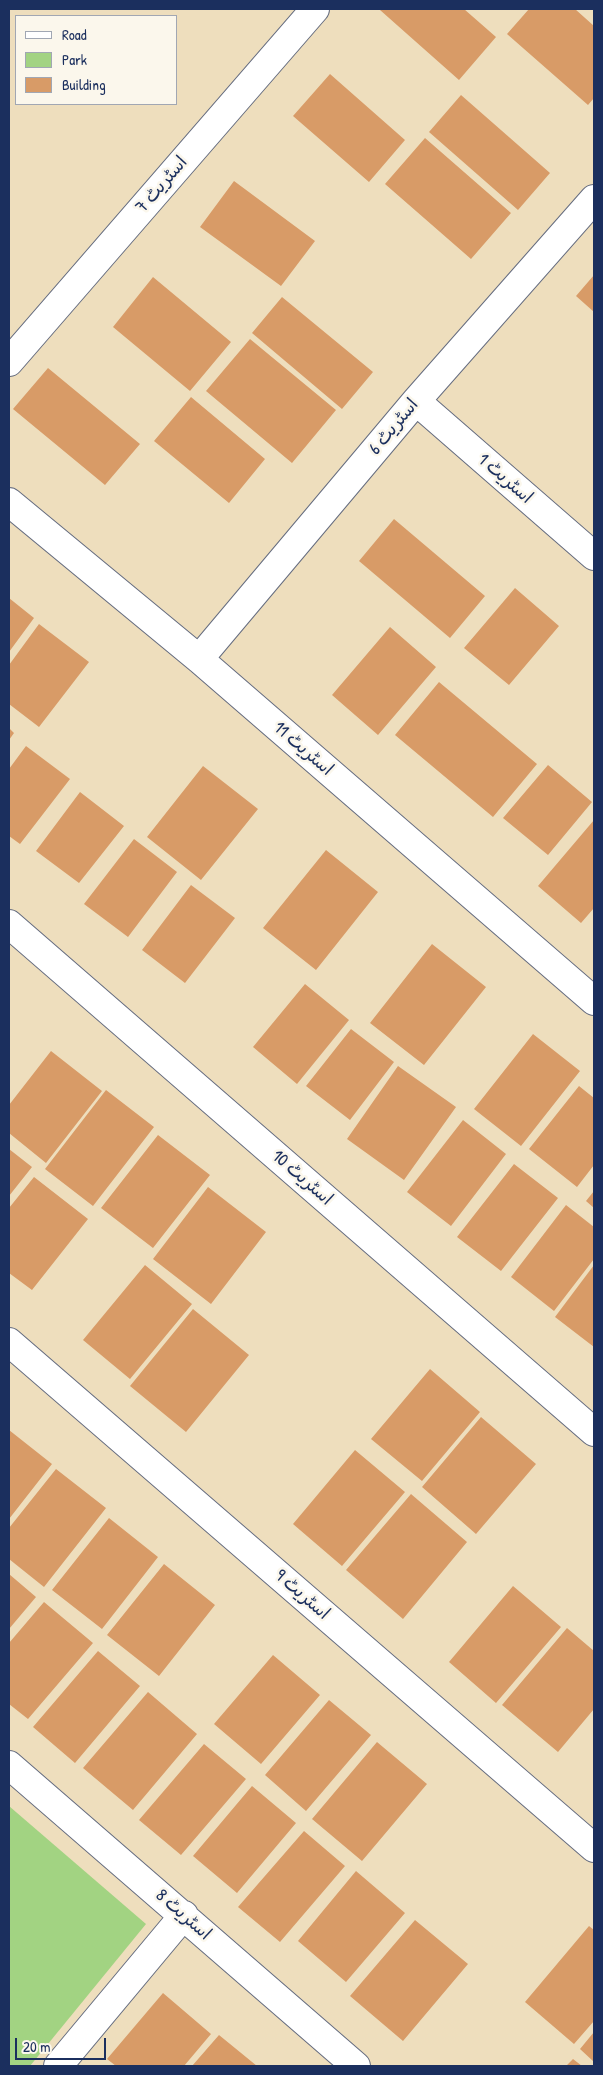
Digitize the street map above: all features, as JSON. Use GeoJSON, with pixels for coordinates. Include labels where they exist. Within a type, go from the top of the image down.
{"type":"FeatureCollection","features":[{"type":"Feature","properties":{"kind":"street","name":"اسٹریٹ 7"},"geometry":{"type":"LineString","coordinates":[[9,362],[315,9]]}},
{"type":"Feature","properties":{"kind":"street","name":"اسٹریٹ 6"},"geometry":{"type":"LineString","coordinates":[[199,659],[416,401],[594,199]]}},
{"type":"Feature","properties":{"kind":"street","name":"اسٹریٹ 1"},"geometry":{"type":"LineString","coordinates":[[416,401],[594,556]]}},
{"type":"Feature","properties":{"kind":"street","name":"اسٹریٹ 11"},"geometry":{"type":"LineString","coordinates":[[9,502],[199,659],[594,1001]]}},
{"type":"Feature","properties":{"kind":"street","name":"اسٹریٹ 10"},"geometry":{"type":"LineString","coordinates":[[9,924],[594,1432]]}},
{"type":"Feature","properties":{"kind":"street","name":"اسٹریٹ 9"},"geometry":{"type":"LineString","coordinates":[[9,1342],[594,1848]]}},
{"type":"Feature","properties":{"kind":"street","name":"اسٹریٹ 8"},"geometry":{"type":"LineString","coordinates":[[9,1765],[356,2066]]}},
{"type":"Feature","properties":{"kind":"street"},"geometry":{"type":"LineString","coordinates":[[58,2066],[184,1915]]}},
{"type":"Feature","properties":{"kind":"green space"},"geometry":{"type":"Polygon","coordinates":[[[9,1806],[146,1924],[30,2066],[9,2066],[9,1806]]]}},
{"type":"Feature","properties":{"kind":"building"},"geometry":{"type":"Polygon","coordinates":[[[381,9],[464,9],[496,37],[459,80],[381,9]]]}},
{"type":"Feature","properties":{"kind":"building"},"geometry":{"type":"Polygon","coordinates":[[[529,9],[575,9],[594,26],[594,98],[588,105],[507,34],[529,9]]]}},
{"type":"Feature","properties":{"kind":"building"},"geometry":{"type":"Polygon","coordinates":[[[330,74],[405,140],[369,182],[293,116],[330,74]]]}},
{"type":"Feature","properties":{"kind":"building"},"geometry":{"type":"Polygon","coordinates":[[[461,95],[550,173],[518,210],[429,132],[461,95]]]}},
{"type":"Feature","properties":{"kind":"building"},"geometry":{"type":"Polygon","coordinates":[[[425,138],[511,213],[471,259],[385,184],[425,138]]]}},
{"type":"Feature","properties":{"kind":"building"},"geometry":{"type":"Polygon","coordinates":[[[234,181],[315,241],[281,286],[200,227],[234,181]]]}},
{"type":"Feature","properties":{"kind":"building"},"geometry":{"type":"Polygon","coordinates":[[[594,275],[594,312],[576,296],[594,275]]]}},
{"type":"Feature","properties":{"kind":"building"},"geometry":{"type":"Polygon","coordinates":[[[153,277],[231,342],[190,391],[113,327],[153,277]]]}},
{"type":"Feature","properties":{"kind":"building"},"geometry":{"type":"Polygon","coordinates":[[[282,297],[373,372],[342,409],[252,333],[282,297]]]}},
{"type":"Feature","properties":{"kind":"building"},"geometry":{"type":"Polygon","coordinates":[[[250,339],[336,410],[292,463],[206,391],[250,339]]]}},
{"type":"Feature","properties":{"kind":"building"},"geometry":{"type":"Polygon","coordinates":[[[48,368],[140,444],[105,485],[13,409],[48,368]]]}},
{"type":"Feature","properties":{"kind":"building"},"geometry":{"type":"Polygon","coordinates":[[[191,397],[265,459],[229,503],[154,441],[191,397]]]}},
{"type":"Feature","properties":{"kind":"building"},"geometry":{"type":"Polygon","coordinates":[[[394,519],[485,596],[450,638],[359,561],[394,519]]]}},
{"type":"Feature","properties":{"kind":"building"},"geometry":{"type":"Polygon","coordinates":[[[515,588],[559,626],[509,685],[464,648],[515,588]]]}},
{"type":"Feature","properties":{"kind":"building"},"geometry":{"type":"Polygon","coordinates":[[[9,598],[34,618],[9,652],[9,598]]]}},
{"type":"Feature","properties":{"kind":"building"},"geometry":{"type":"Polygon","coordinates":[[[39,624],[89,662],[39,727],[9,704],[9,665],[39,624]]]}},
{"type":"Feature","properties":{"kind":"building"},"geometry":{"type":"Polygon","coordinates":[[[390,627],[436,667],[378,735],[332,695],[390,627]]]}},
{"type":"Feature","properties":{"kind":"building"},"geometry":{"type":"Polygon","coordinates":[[[439,682],[537,764],[493,817],[395,735],[439,682]]]}},
{"type":"Feature","properties":{"kind":"building"},"geometry":{"type":"Polygon","coordinates":[[[9,728],[14,733],[9,740],[9,728]]]}},
{"type":"Feature","properties":{"kind":"building"},"geometry":{"type":"Polygon","coordinates":[[[26,746],[70,779],[20,844],[9,836],[9,769],[26,746]]]}},
{"type":"Feature","properties":{"kind":"building"},"geometry":{"type":"Polygon","coordinates":[[[548,765],[592,802],[548,855],[503,818],[548,765]]]}},
{"type":"Feature","properties":{"kind":"building"},"geometry":{"type":"Polygon","coordinates":[[[203,766],[258,809],[201,880],[147,837],[203,766]]]}},
{"type":"Feature","properties":{"kind":"building"},"geometry":{"type":"Polygon","coordinates":[[[80,792],[124,826],[79,883],[36,851],[80,792]]]}},
{"type":"Feature","properties":{"kind":"building"},"geometry":{"type":"Polygon","coordinates":[[[594,820],[594,908],[581,923],[538,886],[594,820]]]}},
{"type":"Feature","properties":{"kind":"building"},"geometry":{"type":"Polygon","coordinates":[[[134,839],[177,872],[128,937],[84,904],[134,839]]]}},
{"type":"Feature","properties":{"kind":"building"},"geometry":{"type":"Polygon","coordinates":[[[326,850],[378,892],[316,970],[263,928],[326,850]]]}},
{"type":"Feature","properties":{"kind":"building"},"geometry":{"type":"Polygon","coordinates":[[[191,885],[235,918],[185,983],[142,950],[191,885]]]}},
{"type":"Feature","properties":{"kind":"building"},"geometry":{"type":"Polygon","coordinates":[[[432,944],[486,987],[424,1065],[370,1023],[432,944]]]}},
{"type":"Feature","properties":{"kind":"building"},"geometry":{"type":"Polygon","coordinates":[[[305,984],[349,1020],[297,1084],[253,1047],[305,984]]]}},
{"type":"Feature","properties":{"kind":"building"},"geometry":{"type":"Polygon","coordinates":[[[351,1029],[394,1062],[350,1120],[306,1086],[351,1029]]]}},
{"type":"Feature","properties":{"kind":"building"},"geometry":{"type":"Polygon","coordinates":[[[533,1034],[580,1071],[521,1146],[474,1109],[533,1034]]]}},
{"type":"Feature","properties":{"kind":"building"},"geometry":{"type":"Polygon","coordinates":[[[51,1051],[102,1091],[46,1163],[9,1133],[9,1105],[51,1051]]]}},
{"type":"Feature","properties":{"kind":"building"},"geometry":{"type":"Polygon","coordinates":[[[398,1066],[456,1107],[404,1180],[347,1139],[398,1066]]]}},
{"type":"Feature","properties":{"kind":"building"},"geometry":{"type":"Polygon","coordinates":[[[579,1086],[594,1098],[594,1165],[577,1187],[529,1149],[579,1086]]]}},
{"type":"Feature","properties":{"kind":"building"},"geometry":{"type":"Polygon","coordinates":[[[106,1090],[154,1127],[93,1206],[45,1169],[106,1090]]]}},
{"type":"Feature","properties":{"kind":"building"},"geometry":{"type":"Polygon","coordinates":[[[463,1120],[506,1154],[451,1226],[407,1192],[463,1120]]]}},
{"type":"Feature","properties":{"kind":"building"},"geometry":{"type":"Polygon","coordinates":[[[158,1135],[210,1175],[153,1248],[101,1208],[158,1135]]]}},
{"type":"Feature","properties":{"kind":"building"},"geometry":{"type":"Polygon","coordinates":[[[9,1149],[32,1167],[9,1196],[9,1149]]]}},
{"type":"Feature","properties":{"kind":"building"},"geometry":{"type":"Polygon","coordinates":[[[514,1164],[558,1198],[501,1271],[457,1237],[514,1164]]]}},
{"type":"Feature","properties":{"kind":"building"},"geometry":{"type":"Polygon","coordinates":[[[34,1177],[88,1219],[32,1290],[9,1273],[9,1208],[34,1177]]]}},
{"type":"Feature","properties":{"kind":"building"},"geometry":{"type":"Polygon","coordinates":[[[208,1187],[266,1232],[211,1304],[153,1259],[208,1187]]]}},
{"type":"Feature","properties":{"kind":"building"},"geometry":{"type":"Polygon","coordinates":[[[594,1191],[594,1208],[586,1201],[594,1191]]]}},
{"type":"Feature","properties":{"kind":"building"},"geometry":{"type":"Polygon","coordinates":[[[566,1205],[594,1227],[594,1259],[554,1311],[511,1277],[566,1205]]]}},
{"type":"Feature","properties":{"kind":"building"},"geometry":{"type":"Polygon","coordinates":[[[145,1265],[192,1304],[130,1379],[83,1340],[145,1265]]]}},
{"type":"Feature","properties":{"kind":"building"},"geometry":{"type":"Polygon","coordinates":[[[594,1265],[594,1347],[555,1317],[594,1265]]]}},
{"type":"Feature","properties":{"kind":"building"},"geometry":{"type":"Polygon","coordinates":[[[193,1309],[249,1355],[186,1432],[130,1386],[193,1309]]]}},
{"type":"Feature","properties":{"kind":"building"},"geometry":{"type":"Polygon","coordinates":[[[430,1369],[480,1412],[422,1481],[371,1439],[430,1369]]]}},
{"type":"Feature","properties":{"kind":"building"},"geometry":{"type":"Polygon","coordinates":[[[481,1417],[536,1464],[476,1534],[422,1487],[481,1417]]]}},
{"type":"Feature","properties":{"kind":"building"},"geometry":{"type":"Polygon","coordinates":[[[9,1430],[52,1464],[9,1519],[9,1430]]]}},
{"type":"Feature","properties":{"kind":"building"},"geometry":{"type":"Polygon","coordinates":[[[355,1450],[405,1492],[342,1566],[293,1524],[355,1450]]]}},
{"type":"Feature","properties":{"kind":"building"},"geometry":{"type":"Polygon","coordinates":[[[56,1469],[106,1508],[44,1587],[9,1559],[9,1528],[56,1469]]]}},
{"type":"Feature","properties":{"kind":"building"},"geometry":{"type":"Polygon","coordinates":[[[411,1494],[467,1542],[403,1619],[346,1570],[411,1494]]]}},
{"type":"Feature","properties":{"kind":"building"},"geometry":{"type":"Polygon","coordinates":[[[109,1518],[158,1557],[102,1629],[52,1590],[109,1518]]]}},
{"type":"Feature","properties":{"kind":"building"},"geometry":{"type":"Polygon","coordinates":[[[164,1564],[215,1605],[159,1676],[107,1635],[164,1564]]]}},
{"type":"Feature","properties":{"kind":"building"},"geometry":{"type":"Polygon","coordinates":[[[9,1574],[36,1597],[9,1629],[9,1574]]]}},
{"type":"Feature","properties":{"kind":"building"},"geometry":{"type":"Polygon","coordinates":[[[513,1586],[561,1627],[496,1703],[449,1662],[513,1586]]]}},
{"type":"Feature","properties":{"kind":"building"},"geometry":{"type":"Polygon","coordinates":[[[44,1602],[93,1643],[28,1719],[9,1704],[9,1643],[44,1602]]]}},
{"type":"Feature","properties":{"kind":"building"},"geometry":{"type":"Polygon","coordinates":[[[567,1628],[594,1651],[594,1709],[558,1752],[502,1705],[567,1628]]]}},
{"type":"Feature","properties":{"kind":"building"},"geometry":{"type":"Polygon","coordinates":[[[98,1651],[140,1686],[75,1763],[33,1727],[98,1651]]]}},
{"type":"Feature","properties":{"kind":"building"},"geometry":{"type":"Polygon","coordinates":[[[273,1655],[320,1695],[261,1764],[214,1724],[273,1655]]]}},
{"type":"Feature","properties":{"kind":"building"},"geometry":{"type":"Polygon","coordinates":[[[148,1692],[197,1734],[133,1810],[83,1768],[148,1692]]]}},
{"type":"Feature","properties":{"kind":"building"},"geometry":{"type":"Polygon","coordinates":[[[329,1700],[371,1735],[306,1811],[265,1775],[329,1700]]]}},
{"type":"Feature","properties":{"kind":"building"},"geometry":{"type":"Polygon","coordinates":[[[377,1742],[427,1784],[362,1861],[312,1819],[377,1742]]]}},
{"type":"Feature","properties":{"kind":"building"},"geometry":{"type":"Polygon","coordinates":[[[204,1744],[246,1779],[181,1855],[139,1820],[204,1744]]]}},
{"type":"Feature","properties":{"kind":"building"},"geometry":{"type":"Polygon","coordinates":[[[252,1786],[296,1823],[237,1893],[193,1856],[252,1786]]]}},
{"type":"Feature","properties":{"kind":"building"},"geometry":{"type":"Polygon","coordinates":[[[304,1831],[345,1866],[280,1942],[238,1907],[304,1831]]]}},
{"type":"Feature","properties":{"kind":"building"},"geometry":{"type":"Polygon","coordinates":[[[356,1871],[405,1913],[346,1982],[298,1941],[356,1871]]]}},
{"type":"Feature","properties":{"kind":"building"},"geometry":{"type":"Polygon","coordinates":[[[415,1920],[468,1964],[403,2041],[350,1996],[415,1920]]]}},
{"type":"Feature","properties":{"kind":"building"},"geometry":{"type":"Polygon","coordinates":[[[589,1926],[594,1930],[594,2021],[574,2044],[525,2002],[589,1926]]]}},
{"type":"Feature","properties":{"kind":"building"},"geometry":{"type":"Polygon","coordinates":[[[163,1993],[211,2034],[184,2066],[116,2066],[107,2059],[163,1993]]]}},
{"type":"Feature","properties":{"kind":"building"},"geometry":{"type":"Polygon","coordinates":[[[594,2032],[594,2062],[580,2049],[594,2032]]]}},
{"type":"Feature","properties":{"kind":"building"},"geometry":{"type":"Polygon","coordinates":[[[219,2035],[257,2066],[192,2066],[219,2035]]]}},
{"type":"Feature","properties":{"kind":"building"},"geometry":{"type":"Polygon","coordinates":[[[573,2059],[582,2066],[566,2066],[573,2059]]]}}]}
